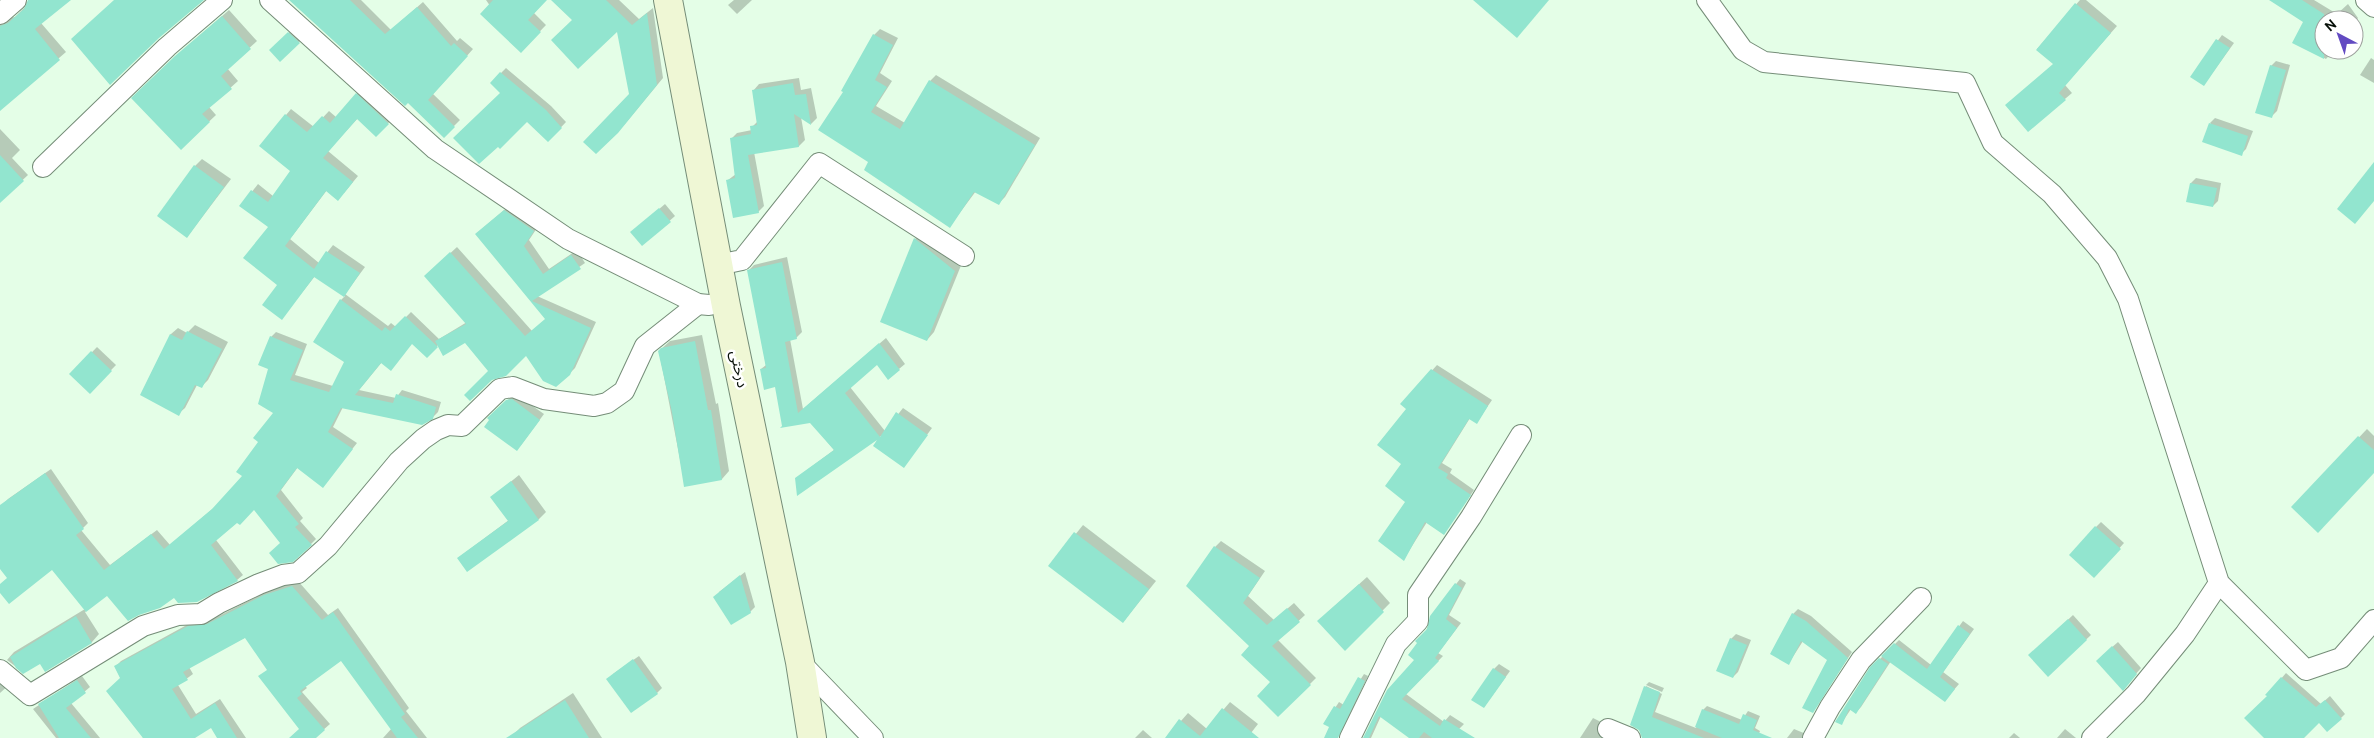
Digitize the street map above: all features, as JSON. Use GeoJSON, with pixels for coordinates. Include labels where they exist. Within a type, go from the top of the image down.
{"type":"FeatureCollection","features":[{"type":"Feature","properties":{"kind":"street"},"geometry":{"type":"LineString","coordinates":[[0,14],[16,0]]}},
{"type":"Feature","properties":{"kind":"street"},"geometry":{"type":"LineString","coordinates":[[43,167],[167,46],[222,0]]}},
{"type":"Feature","properties":{"kind":"street"},"geometry":{"type":"LineString","coordinates":[[270,0],[435,149],[568,239],[698,304],[726,306]]}},
{"type":"Feature","properties":{"kind":"street","name":"درختی"},"geometry":{"type":"LineString","coordinates":[[668,0],[726,306],[800,662],[812,738]]}},
{"type":"Feature","properties":{"kind":"street"},"geometry":{"type":"LineString","coordinates":[[1707,0],[1743,50],[1764,62],[1965,84],[1993,143],[2052,194],[2107,258],[2128,299],[2219,583],[2306,670],[2341,658],[2374,620]]}},
{"type":"Feature","properties":{"kind":"street"},"geometry":{"type":"LineString","coordinates":[[2366,0],[2374,7]]}},
{"type":"Feature","properties":{"kind":"street"},"geometry":{"type":"LineString","coordinates":[[718,265],[742,260],[818,163],[964,256]]}},
{"type":"Feature","properties":{"kind":"street"},"geometry":{"type":"LineString","coordinates":[[0,670],[30,695],[143,626],[178,615],[201,614],[219,603],[259,584],[283,575],[298,573],[328,546],[400,461],[436,430],[448,425],[462,426],[500,389],[513,387],[544,400],[594,406],[607,403],[624,392],[644,346],[698,304]]}},
{"type":"Feature","properties":{"kind":"street"},"geometry":{"type":"LineString","coordinates":[[1350,738],[1396,644],[1418,621],[1418,595],[1471,517],[1520,435]]}},
{"type":"Feature","properties":{"kind":"street"},"geometry":{"type":"LineString","coordinates":[[2092,738],[2136,694],[2186,634],[2219,583]]}},
{"type":"Feature","properties":{"kind":"street"},"geometry":{"type":"LineString","coordinates":[[1813,738],[1830,707],[1861,660],[1921,598]]}},
{"type":"Feature","properties":{"kind":"street"},"geometry":{"type":"LineString","coordinates":[[800,662],[873,738]]}},
{"type":"Feature","properties":{"kind":"street"},"geometry":{"type":"LineString","coordinates":[[1608,729],[1630,738]]}},
{"type":"Feature","properties":{"kind":"building"},"geometry":{"type":"Polygon","coordinates":[[[28,0],[71,0],[35,29],[60,60],[0,111],[0,26],[8,23],[24,9],[28,0]]]}},
{"type":"Feature","properties":{"kind":"building"},"geometry":{"type":"Polygon","coordinates":[[[114,0],[204,0],[159,38],[110,85],[71,39],[114,0]]]}},
{"type":"Feature","properties":{"kind":"building"},"geometry":{"type":"Polygon","coordinates":[[[289,0],[350,0],[385,34],[417,7],[451,46],[454,43],[468,56],[428,100],[455,127],[444,138],[408,103],[405,106],[289,0]]]}},
{"type":"Feature","properties":{"kind":"building"},"geometry":{"type":"Polygon","coordinates":[[[493,0],[547,0],[528,20],[541,32],[521,53],[480,14],[493,0]]]}},
{"type":"Feature","properties":{"kind":"building"},"geometry":{"type":"Polygon","coordinates":[[[551,0],[606,0],[632,25],[647,13],[657,85],[618,133],[596,154],[583,142],[629,94],[617,32],[578,69],[551,40],[572,20],[551,0]]]}},
{"type":"Feature","properties":{"kind":"building"},"geometry":{"type":"Polygon","coordinates":[[[1473,0],[1549,0],[1517,38],[1473,0]]]}},
{"type":"Feature","properties":{"kind":"building"},"geometry":{"type":"Polygon","coordinates":[[[2269,0],[2302,0],[2318,10],[2314,10],[2314,54],[2292,43],[2303,22],[2269,0]]]}},
{"type":"Feature","properties":{"kind":"building"},"geometry":{"type":"Polygon","coordinates":[[[2075,3],[2111,33],[2059,93],[2066,100],[2028,132],[2005,105],[2053,64],[2036,50],[2075,3]]]}},
{"type":"Feature","properties":{"kind":"building"},"geometry":{"type":"Polygon","coordinates":[[[222,16],[251,49],[221,76],[232,89],[202,114],[210,122],[181,150],[131,98],[175,56],[222,16]]]}},
{"type":"Feature","properties":{"kind":"building"},"geometry":{"type":"Polygon","coordinates":[[[288,32],[300,43],[280,62],[269,50],[288,32]]]}},
{"type":"Feature","properties":{"kind":"building"},"geometry":{"type":"Polygon","coordinates":[[[873,34],[893,45],[875,80],[887,87],[871,112],[900,129],[929,80],[1035,145],[999,205],[974,192],[950,228],[864,170],[868,162],[818,130],[843,92],[841,91],[873,34]]]}},
{"type":"Feature","properties":{"kind":"building"},"geometry":{"type":"Polygon","coordinates":[[[2216,39],[2230,48],[2204,86],[2190,77],[2216,39]]]}},
{"type":"Feature","properties":{"kind":"building"},"geometry":{"type":"Polygon","coordinates":[[[2270,65],[2286,70],[2272,118],[2255,113],[2270,65]]]}},
{"type":"Feature","properties":{"kind":"building"},"geometry":{"type":"Polygon","coordinates":[[[500,72],[546,110],[562,128],[548,142],[527,122],[500,149],[498,147],[479,164],[453,138],[500,93],[490,83],[500,72]]]}},
{"type":"Feature","properties":{"kind":"building"},"geometry":{"type":"Polygon","coordinates":[[[793,83],[795,95],[806,94],[811,125],[794,114],[799,147],[748,155],[759,213],[733,218],[726,180],[735,178],[730,138],[751,134],[750,126],[757,125],[752,90],[793,83]]]}},
{"type":"Feature","properties":{"kind":"building"},"geometry":{"type":"Polygon","coordinates":[[[356,93],[389,124],[376,137],[357,119],[323,158],[353,182],[338,201],[326,191],[285,246],[314,269],[326,251],[360,273],[344,297],[314,277],[282,320],[262,305],[277,285],[243,258],[268,227],[239,206],[251,190],[268,202],[290,171],[259,146],[285,114],[307,132],[322,116],[330,123],[356,93]]]}},
{"type":"Feature","properties":{"kind":"building"},"geometry":{"type":"Polygon","coordinates":[[[2209,123],[2248,136],[2242,156],[2202,142],[2209,123]]]}},
{"type":"Feature","properties":{"kind":"building"},"geometry":{"type":"Polygon","coordinates":[[[0,155],[24,181],[0,203],[0,155]]]}},
{"type":"Feature","properties":{"kind":"building"},"geometry":{"type":"Polygon","coordinates":[[[2374,162],[2374,201],[2355,224],[2337,209],[2374,162]]]}},
{"type":"Feature","properties":{"kind":"building"},"geometry":{"type":"Polygon","coordinates":[[[194,165],[224,187],[187,238],[157,216],[194,165]]]}},
{"type":"Feature","properties":{"kind":"building"},"geometry":{"type":"Polygon","coordinates":[[[2190,183],[2217,188],[2213,207],[2186,202],[2190,183]]]}},
{"type":"Feature","properties":{"kind":"building"},"geometry":{"type":"Polygon","coordinates":[[[659,208],[671,222],[642,246],[630,232],[659,208]]]}},
{"type":"Feature","properties":{"kind":"building"},"geometry":{"type":"Polygon","coordinates":[[[504,210],[534,231],[524,246],[543,274],[571,255],[581,269],[532,301],[591,328],[570,375],[556,387],[543,381],[526,356],[506,376],[492,380],[470,401],[464,395],[488,371],[465,343],[443,356],[435,341],[466,324],[424,276],[450,252],[525,336],[545,319],[475,234],[504,210]]]}},
{"type":"Feature","properties":{"kind":"building"},"geometry":{"type":"Polygon","coordinates":[[[914,238],[955,271],[927,341],[880,322],[914,238]]]}},
{"type":"Feature","properties":{"kind":"building"},"geometry":{"type":"Polygon","coordinates":[[[782,262],[797,339],[785,342],[798,413],[879,343],[900,370],[888,380],[877,365],[845,393],[880,437],[896,412],[928,435],[904,468],[873,446],[877,440],[797,496],[795,478],[834,450],[810,423],[780,428],[782,426],[775,387],[764,390],[760,369],[766,368],[747,270],[782,262]]]}},
{"type":"Feature","properties":{"kind":"building"},"geometry":{"type":"Polygon","coordinates":[[[340,299],[382,331],[385,327],[390,331],[405,316],[438,347],[427,358],[412,344],[391,371],[381,363],[355,395],[393,403],[396,394],[436,407],[433,419],[422,425],[341,408],[328,432],[353,449],[323,488],[297,468],[276,496],[299,524],[295,527],[312,545],[293,562],[278,564],[269,553],[280,543],[254,510],[240,525],[237,523],[211,545],[238,581],[197,602],[178,603],[174,598],[160,608],[128,621],[107,596],[86,612],[52,570],[9,604],[0,593],[0,584],[7,578],[0,569],[0,505],[45,473],[84,529],[76,535],[104,570],[151,534],[164,549],[212,509],[242,476],[236,472],[258,442],[253,438],[273,413],[258,404],[268,369],[258,365],[270,336],[303,350],[290,380],[329,392],[344,362],[313,342],[340,299]]]}},
{"type":"Feature","properties":{"kind":"building"},"geometry":{"type":"Polygon","coordinates":[[[187,331],[222,349],[202,388],[195,385],[179,416],[140,395],[170,334],[182,340],[187,331]]]}},
{"type":"Feature","properties":{"kind":"building"},"geometry":{"type":"Polygon","coordinates":[[[695,341],[708,410],[711,410],[722,480],[684,487],[672,412],[658,351],[661,348],[695,341]]]}},
{"type":"Feature","properties":{"kind":"building"},"geometry":{"type":"Polygon","coordinates":[[[91,351],[112,371],[90,394],[69,374],[91,351]]]}},
{"type":"Feature","properties":{"kind":"building"},"geometry":{"type":"Polygon","coordinates":[[[1431,369],[1488,406],[1477,424],[1469,419],[1438,468],[1448,474],[1446,478],[1471,495],[1444,535],[1425,522],[1404,561],[1378,541],[1405,502],[1385,486],[1401,464],[1377,445],[1406,409],[1400,404],[1431,369]]]}},
{"type":"Feature","properties":{"kind":"building"},"geometry":{"type":"Polygon","coordinates":[[[512,399],[540,420],[517,451],[484,427],[489,420],[487,418],[506,400],[512,399]]]}},
{"type":"Feature","properties":{"kind":"building"},"geometry":{"type":"Polygon","coordinates":[[[2358,436],[2374,450],[2374,473],[2318,533],[2291,507],[2358,436]]]}},
{"type":"Feature","properties":{"kind":"building"},"geometry":{"type":"Polygon","coordinates":[[[511,481],[539,520],[467,572],[457,558],[508,521],[490,497],[511,481]]]}},
{"type":"Feature","properties":{"kind":"building"},"geometry":{"type":"Polygon","coordinates":[[[2095,526],[2121,549],[2094,578],[2069,555],[2095,526]]]}},
{"type":"Feature","properties":{"kind":"building"},"geometry":{"type":"Polygon","coordinates":[[[1074,532],[1149,589],[1123,623],[1048,566],[1074,532]]]}},
{"type":"Feature","properties":{"kind":"building"},"geometry":{"type":"Polygon","coordinates":[[[1214,546],[1260,578],[1243,603],[1267,625],[1287,608],[1300,622],[1272,646],[1311,685],[1278,717],[1257,696],[1270,682],[1241,655],[1249,646],[1186,586],[1214,546]]]}},
{"type":"Feature","properties":{"kind":"building"},"geometry":{"type":"Polygon","coordinates":[[[740,575],[751,613],[731,625],[713,597],[740,575]]]}},
{"type":"Feature","properties":{"kind":"building"},"geometry":{"type":"Polygon","coordinates":[[[1455,583],[1462,588],[1446,619],[1457,628],[1435,658],[1439,661],[1402,699],[1440,726],[1444,719],[1475,738],[1432,738],[1424,732],[1419,738],[1409,738],[1379,716],[1369,738],[1363,738],[1387,690],[1414,660],[1408,655],[1417,643],[1415,641],[1427,629],[1430,616],[1455,583]]]}},
{"type":"Feature","properties":{"kind":"building"},"geometry":{"type":"Polygon","coordinates":[[[1359,584],[1384,612],[1345,651],[1317,621],[1359,584]]]}},
{"type":"Feature","properties":{"kind":"building"},"geometry":{"type":"Polygon","coordinates":[[[292,586],[322,620],[333,612],[405,714],[401,717],[418,738],[397,738],[341,661],[300,691],[302,694],[297,698],[325,730],[316,738],[289,738],[299,729],[258,676],[267,670],[245,638],[183,672],[188,680],[172,689],[191,719],[215,703],[237,738],[217,738],[211,728],[195,738],[143,738],[106,691],[120,678],[114,666],[188,626],[207,624],[264,595],[292,586]]]}},
{"type":"Feature","properties":{"kind":"building"},"geometry":{"type":"Polygon","coordinates":[[[1792,613],[1806,621],[1848,658],[1813,713],[1802,708],[1827,660],[1801,641],[1789,665],[1770,654],[1792,613]]]}},
{"type":"Feature","properties":{"kind":"building"},"geometry":{"type":"Polygon","coordinates":[[[76,616],[92,643],[45,672],[40,664],[23,674],[16,668],[10,657],[76,616]]]}},
{"type":"Feature","properties":{"kind":"building"},"geometry":{"type":"Polygon","coordinates":[[[2068,619],[2087,640],[2048,677],[2028,655],[2068,619]]]}},
{"type":"Feature","properties":{"kind":"building"},"geometry":{"type":"Polygon","coordinates":[[[1958,625],[1970,634],[1940,677],[1955,689],[1945,702],[1881,656],[1894,643],[1927,669],[1958,625]]]}},
{"type":"Feature","properties":{"kind":"building"},"geometry":{"type":"Polygon","coordinates":[[[1730,638],[1747,645],[1733,678],[1716,671],[1730,638]]]}},
{"type":"Feature","properties":{"kind":"building"},"geometry":{"type":"Polygon","coordinates":[[[2112,646],[2137,674],[2123,691],[2096,661],[2112,646]]]}},
{"type":"Feature","properties":{"kind":"building"},"geometry":{"type":"Polygon","coordinates":[[[1879,658],[1888,664],[1856,714],[1849,709],[1842,725],[1835,722],[1870,667],[1879,658]]]}},
{"type":"Feature","properties":{"kind":"building"},"geometry":{"type":"Polygon","coordinates":[[[633,659],[658,694],[631,713],[606,679],[633,659]]]}},
{"type":"Feature","properties":{"kind":"building"},"geometry":{"type":"Polygon","coordinates":[[[1493,668],[1506,677],[1484,708],[1471,700],[1493,668]]]}},
{"type":"Feature","properties":{"kind":"building"},"geometry":{"type":"Polygon","coordinates":[[[1358,677],[1365,681],[1338,738],[1324,738],[1329,727],[1323,724],[1334,706],[1340,709],[1358,677]]]}},
{"type":"Feature","properties":{"kind":"building"},"geometry":{"type":"Polygon","coordinates":[[[2281,677],[2316,707],[2325,700],[2342,719],[2327,732],[2319,723],[2304,738],[2264,738],[2244,718],[2267,696],[2265,695],[2281,677]]]}},
{"type":"Feature","properties":{"kind":"building"},"geometry":{"type":"Polygon","coordinates":[[[77,680],[86,693],[66,708],[91,738],[59,738],[38,704],[77,680]]]}},
{"type":"Feature","properties":{"kind":"building"},"geometry":{"type":"Polygon","coordinates":[[[1644,686],[1660,692],[1652,717],[1704,738],[1642,738],[1639,730],[1630,725],[1644,686]]]}},
{"type":"Feature","properties":{"kind":"building"},"geometry":{"type":"Polygon","coordinates":[[[565,700],[589,738],[506,738],[565,700]]]}},
{"type":"Feature","properties":{"kind":"building"},"geometry":{"type":"Polygon","coordinates":[[[1222,708],[1259,738],[1165,738],[1179,719],[1200,736],[1222,708]]]}},
{"type":"Feature","properties":{"kind":"building"},"geometry":{"type":"Polygon","coordinates":[[[1702,709],[1739,724],[1743,714],[1757,720],[1753,730],[1772,738],[1722,738],[1695,727],[1702,709]]]}}]}
